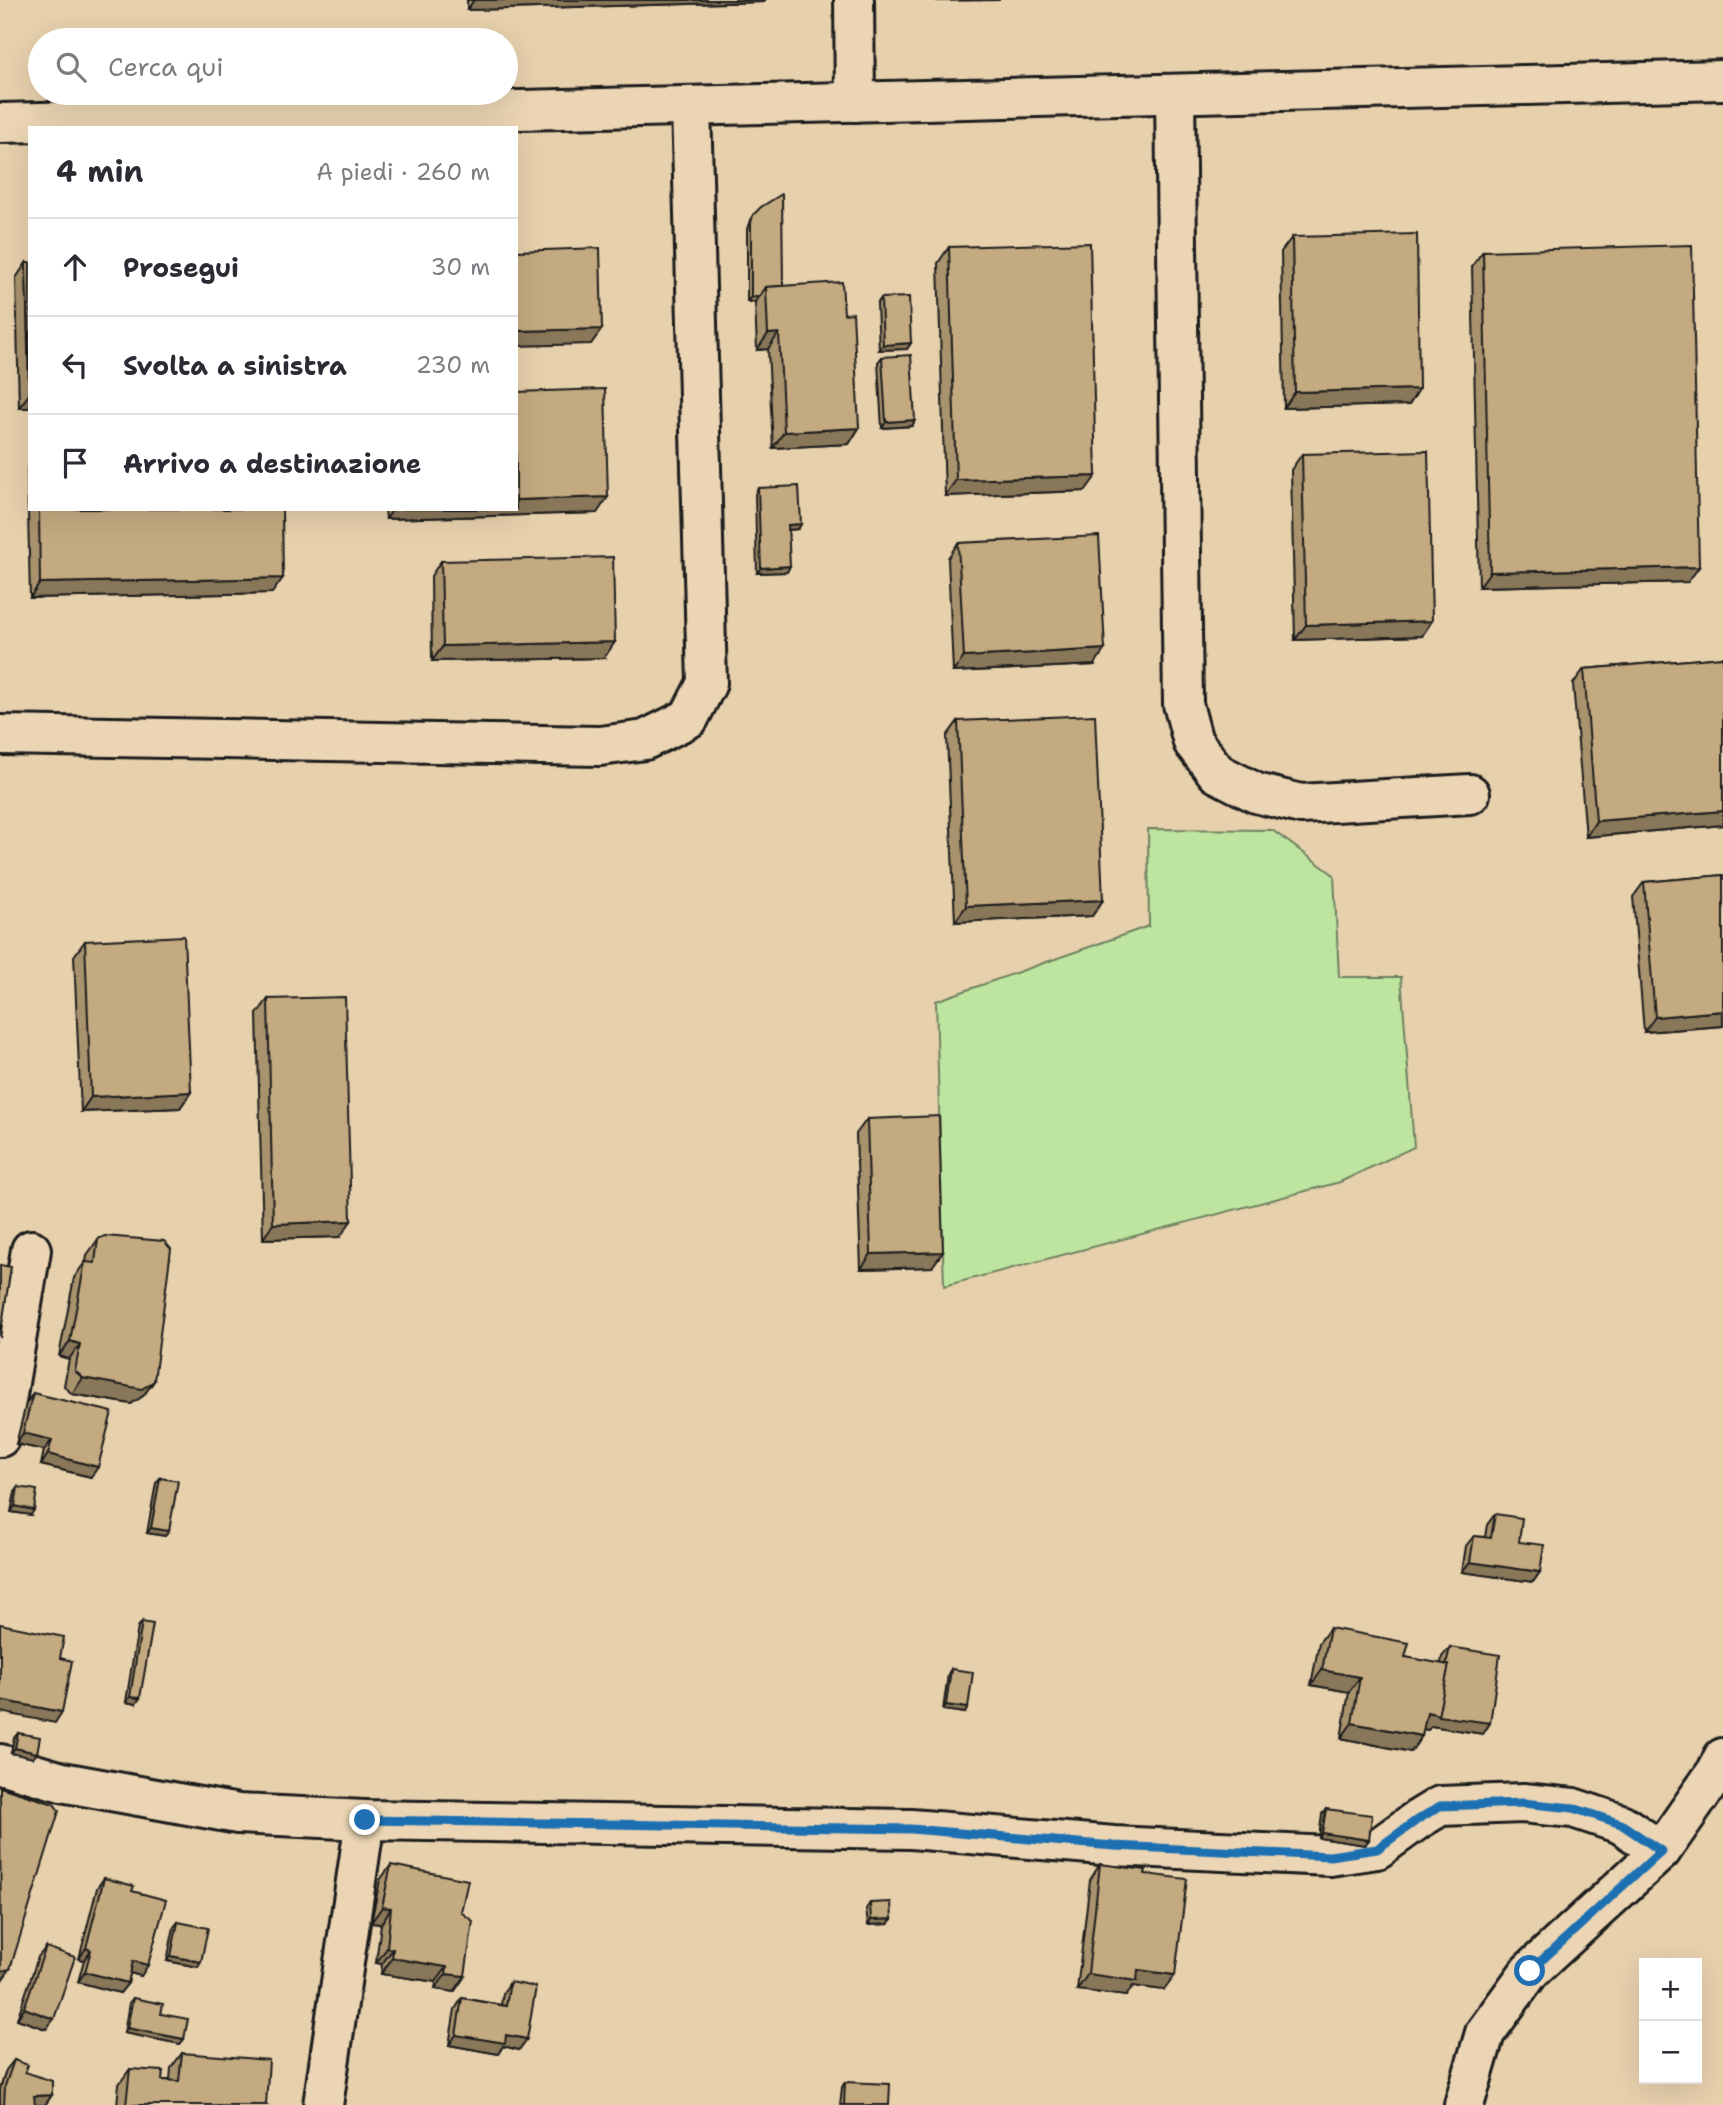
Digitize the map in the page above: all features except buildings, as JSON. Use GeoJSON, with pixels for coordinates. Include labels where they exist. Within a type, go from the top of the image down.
{"type":"FeatureCollection","features":[{"type":"Feature","properties":{"kind":"street"},"geometry":{"type":"LineString","coordinates":[[855,0],[855,102]]}},
{"type":"Feature","properties":{"kind":"street"},"geometry":{"type":"LineString","coordinates":[[0,123],[1723,80]]}},
{"type":"Feature","properties":{"kind":"street"},"geometry":{"type":"LineString","coordinates":[[1175,94],[1183,704],[1193,742],[1217,774],[1256,793],[1301,804],[1470,794]]}},
{"type":"Feature","properties":{"kind":"street"},"geometry":{"type":"LineString","coordinates":[[0,735],[600,746],[645,740],[689,718],[707,683],[691,106]]}},
{"type":"Feature","properties":{"kind":"street"},"geometry":{"type":"LineString","coordinates":[[0,1437],[30,1250]]}},
{"type":"Feature","properties":{"kind":"street"},"geometry":{"type":"LineString","coordinates":[[1464,2105],[1485,2033],[1530,1971],[1661,1851],[1723,1758]]}},
{"type":"Feature","properties":{"kind":"street"},"geometry":{"type":"LineString","coordinates":[[0,1764],[62,1782],[238,1814],[365,1820],[911,1829],[1114,1846],[1330,1856],[1377,1849],[1440,1806],[1523,1803],[1573,1808],[1621,1824],[1661,1851]]}},
{"type":"Feature","properties":{"kind":"street"},"geometry":{"type":"LineString","coordinates":[[323,2105],[365,1820]]}},
{"type":"Feature","properties":{"kind":"green space"},"geometry":{"type":"Polygon","coordinates":[[[1148,829],[1272,830],[1334,875],[1339,977],[1401,977],[1414,1147],[1340,1182],[944,1286],[936,1001],[1149,926],[1148,829]]]}},
{"type":"Feature","properties":{"kind":"route"},"geometry":{"type":"LineString","coordinates":[[365,1820],[911,1829],[1114,1846],[1330,1856],[1377,1849],[1440,1806],[1523,1803],[1573,1808],[1621,1824],[1661,1851],[1530,1971]]}}]}
